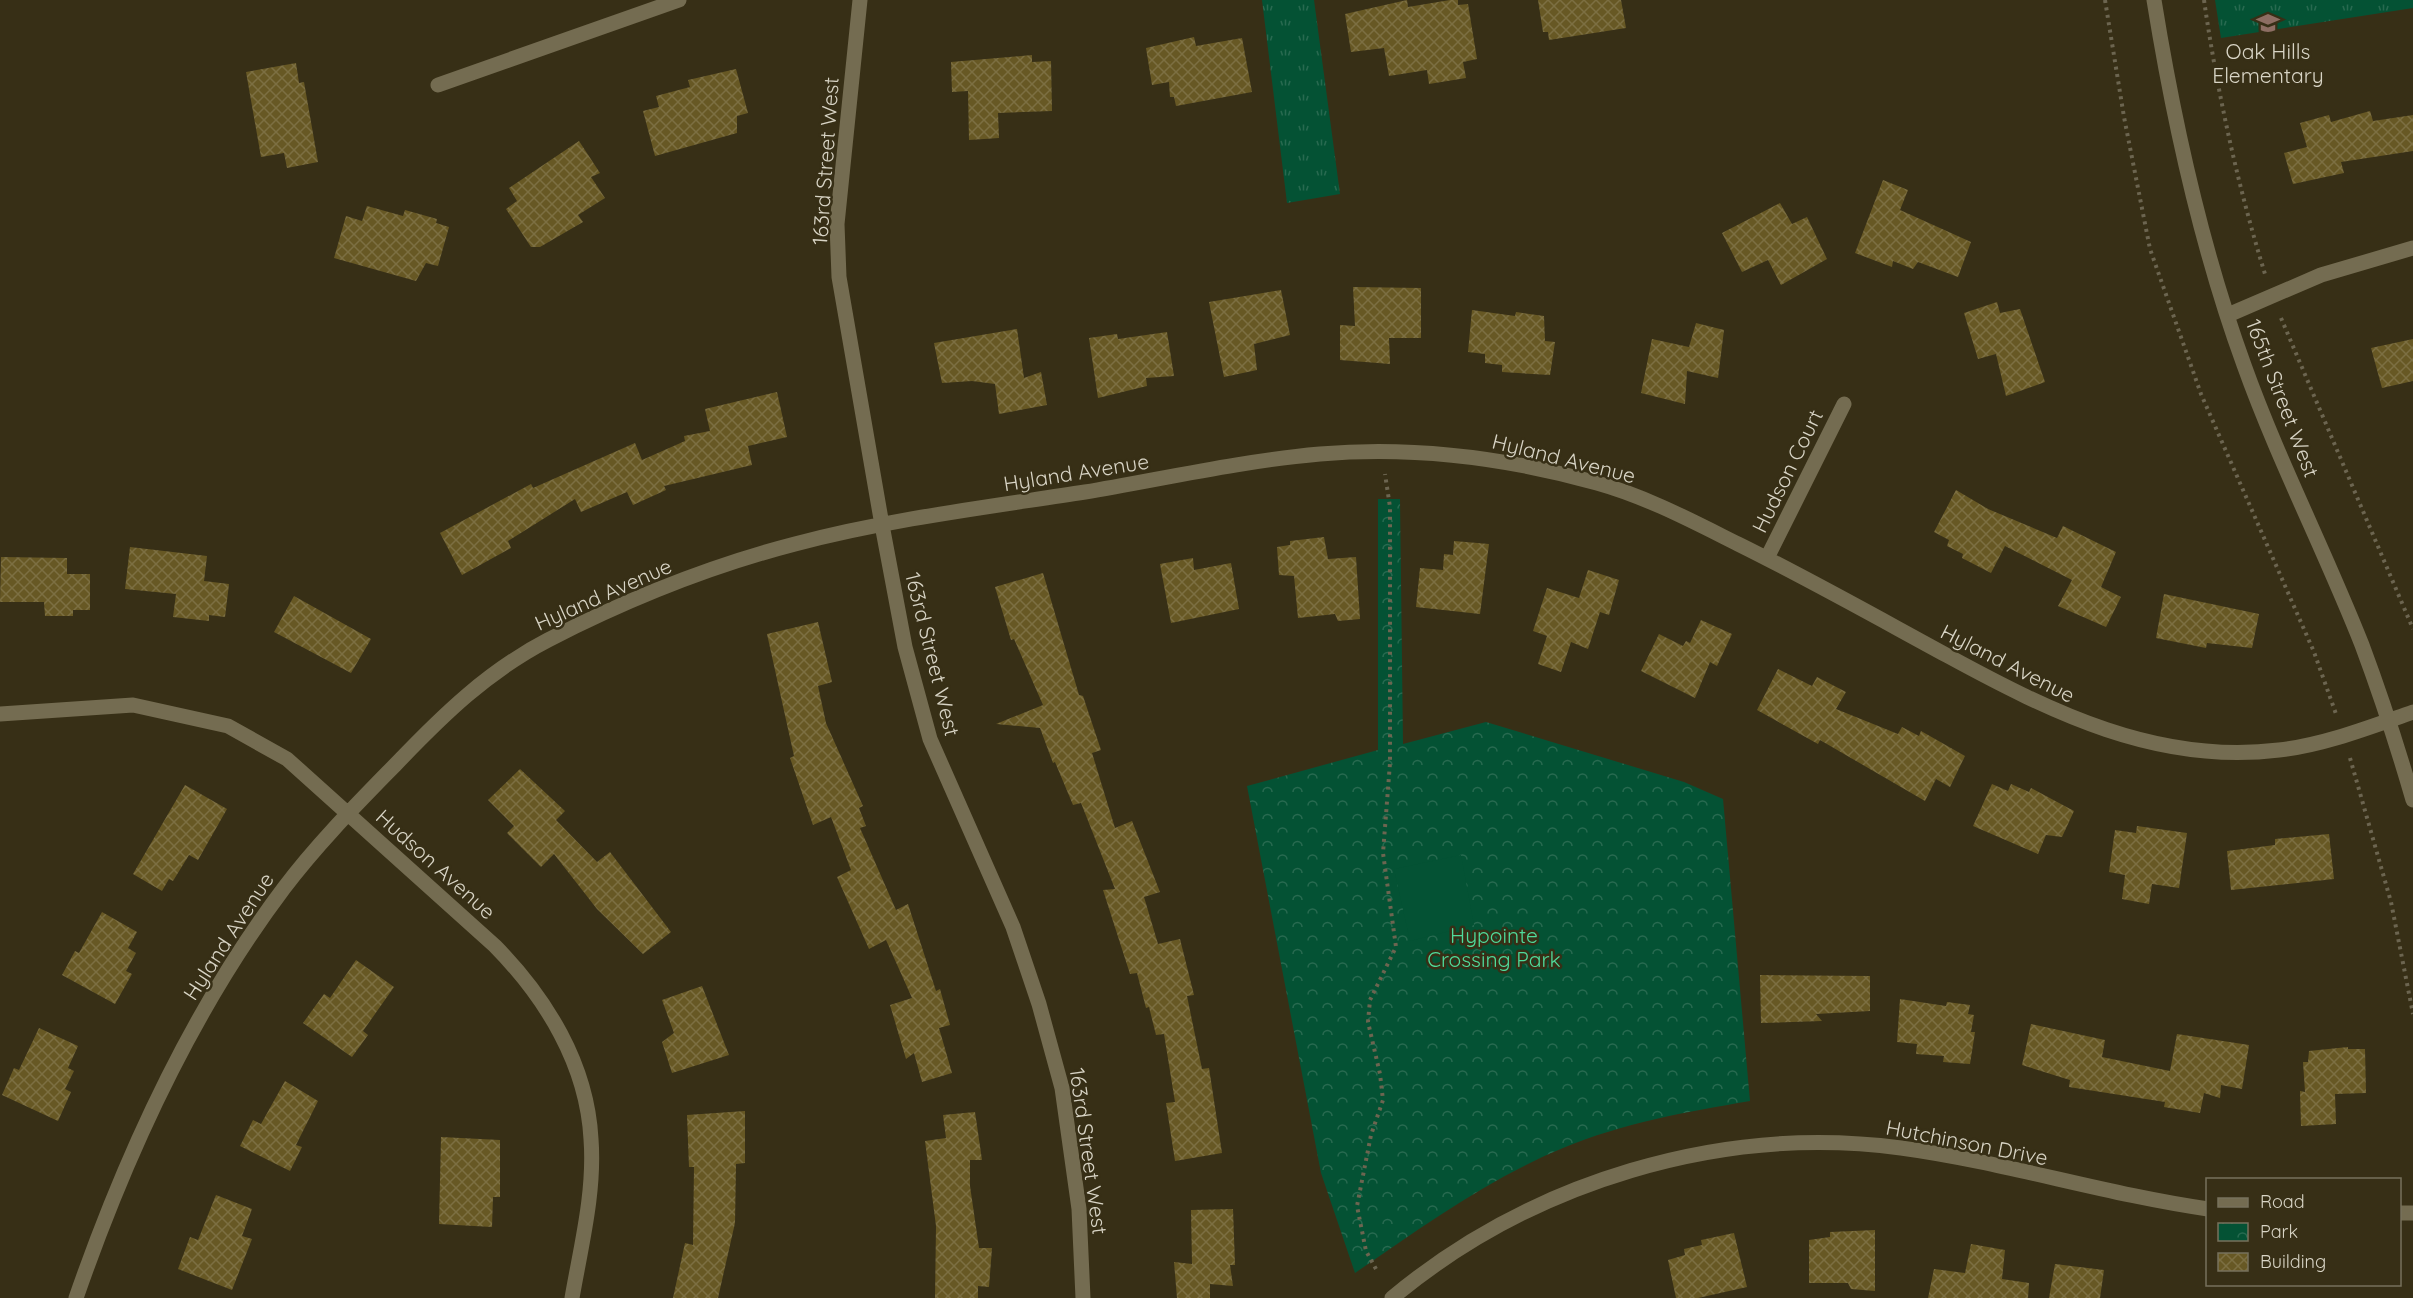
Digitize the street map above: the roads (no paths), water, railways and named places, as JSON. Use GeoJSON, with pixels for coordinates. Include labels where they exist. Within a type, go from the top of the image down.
{"type":"FeatureCollection","features":[{"type":"Feature","properties":{"kind":"street"},"geometry":{"type":"LineString","coordinates":[[438,86],[679,0]]}},
{"type":"Feature","properties":{"kind":"street","name":"163rd Street West"},"geometry":{"type":"LineString","coordinates":[[860,0],[837,224],[839,277],[905,647],[930,739],[1013,927],[1039,1004],[1062,1088],[1079,1209],[1083,1298]]}},
{"type":"Feature","properties":{"kind":"street","name":"165th Street West"},"geometry":{"type":"LineString","coordinates":[[2154,0],[2178,139],[2244,365],[2361,644],[2390,720],[2413,800]]}},
{"type":"Feature","properties":{"kind":"street"},"geometry":{"type":"LineString","coordinates":[[2228,315],[2321,275],[2413,248]]}},
{"type":"Feature","properties":{"kind":"street","name":"Hudson Court"},"geometry":{"type":"LineString","coordinates":[[1767,558],[1844,404]]}},
{"type":"Feature","properties":{"kind":"street","name":"Hyland Avenue"},"geometry":{"type":"LineString","coordinates":[[75,1298],[102,1226],[147,1122],[191,1033],[233,961],[285,886],[347,813],[458,700],[514,659],[623,605],[714,568],[798,543],[882,525],[1311,455],[1443,453],[1490,460],[1593,482],[1670,509],[1767,558],[2030,701],[2114,734],[2210,751],[2274,751],[2343,735],[2413,712]]}},
{"type":"Feature","properties":{"kind":"street","name":"Hudson Avenue"},"geometry":{"type":"LineString","coordinates":[[0,714],[133,705],[217,723],[262,743],[287,759],[502,953],[537,993],[560,1032],[578,1077],[591,1138],[589,1197],[572,1298]]}},
{"type":"Feature","properties":{"kind":"street","name":"Hutchinson Drive"},"geometry":{"type":"LineString","coordinates":[[1392,1298],[1439,1263],[1498,1227],[1561,1197],[1628,1171],[1692,1154],[1733,1148],[1822,1143],[1899,1148],[2144,1200],[2206,1209]]}},
{"type":"Feature","properties":{"kind":"place","name":"Oak Hills Elementary"},"geometry":{"type":"Point","coordinates":[2268,23]}},
{"type":"Feature","properties":{"kind":"park label","name":"Hypointe Crossing Park"},"geometry":{"type":"Point","coordinates":[1494,947]}}]}
